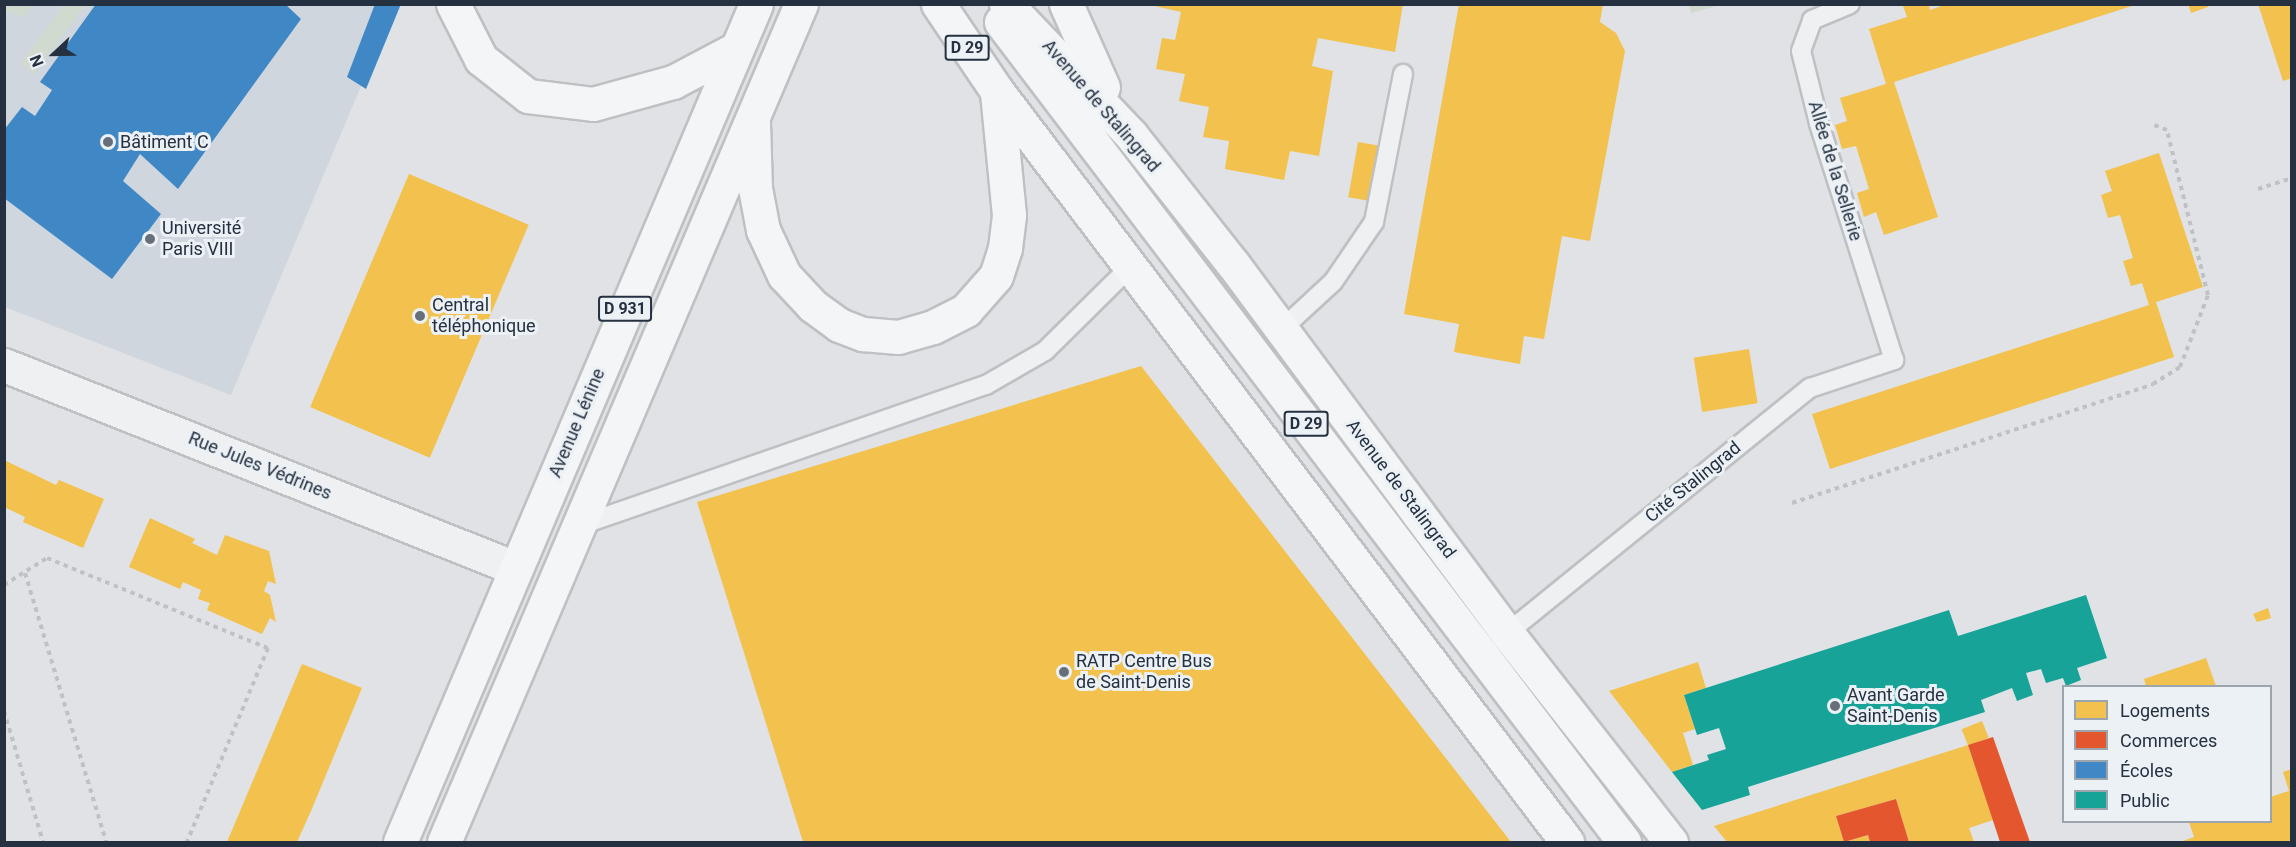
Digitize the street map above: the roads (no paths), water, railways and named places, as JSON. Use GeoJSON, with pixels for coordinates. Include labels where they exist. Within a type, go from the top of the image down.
{"type":"FeatureCollection","features":[{"type":"Feature","properties":{"kind":"main road"},"geometry":{"type":"LineString","coordinates":[[453,4],[481,59],[528,96],[592,104],[673,82],[734,50]]}},
{"type":"Feature","properties":{"kind":"main road","name":"Avenue Lénine"},"geometry":{"type":"LineString","coordinates":[[400,843],[734,50],[756,4]]}},
{"type":"Feature","properties":{"kind":"main road","name":"D 931"},"geometry":{"type":"LineString","coordinates":[[444,843],[753,112],[801,4]]}},
{"type":"Feature","properties":{"kind":"main road","name":"D 29"},"geometry":{"type":"LineString","coordinates":[[938,4],[996,91],[1567,843]]}},
{"type":"Feature","properties":{"kind":"main road","name":"Avenue de Stalingrad"},"geometry":{"type":"LineString","coordinates":[[988,4],[1624,843]]}},
{"type":"Feature","properties":{"kind":"main road","name":"Avenue de Stalingrad"},"geometry":{"type":"LineString","coordinates":[[1006,4],[1053,49],[1131,135],[1282,329],[1507,633],[1671,843]]}},
{"type":"Feature","properties":{"kind":"main road"},"geometry":{"type":"LineString","coordinates":[[1053,4],[1053,49],[1082,128]]}},
{"type":"Feature","properties":{"kind":"main road"},"geometry":{"type":"LineString","coordinates":[[1066,4],[1106,94],[1131,135]]}},
{"type":"Feature","properties":{"kind":"main road"},"geometry":{"type":"LineString","coordinates":[[753,112],[757,200],[762,231],[778,265],[800,293],[839,325],[863,334],[898,337],[933,327],[966,310],[979,301],[996,276],[1005,248],[1009,215],[996,91]]}},
{"type":"Feature","properties":{"kind":"main road","name":"D 29"},"geometry":{"type":"LineString","coordinates":[[1221,386],[1617,843]]}},
{"type":"Feature","properties":{"kind":"street","name":"Rue Jules Védrines"},"geometry":{"type":"LineString","coordinates":[[4,364],[515,568]]}},
{"type":"Feature","properties":{"kind":"lane","name":"Allée de la Sellerie"},"geometry":{"type":"LineString","coordinates":[[1850,4],[1812,20],[1801,51],[1819,123],[1894,360]]}},
{"type":"Feature","properties":{"kind":"lane"},"geometry":{"type":"LineString","coordinates":[[1282,329],[1333,282],[1374,222],[1403,74]]}},
{"type":"Feature","properties":{"kind":"lane"},"geometry":{"type":"LineString","coordinates":[[578,526],[986,385],[1045,351],[1130,267]]}},
{"type":"Feature","properties":{"kind":"lane","name":"Cité Stalingrad"},"geometry":{"type":"LineString","coordinates":[[1507,633],[1810,388],[1894,360]]}},
{"type":"Feature","properties":{"kind":"place","name":"Bâtiment C"},"geometry":{"type":"Point","coordinates":[108,142]}},
{"type":"Feature","properties":{"kind":"place","name":"Université Paris VIII"},"geometry":{"type":"Point","coordinates":[150,239]}},
{"type":"Feature","properties":{"kind":"place","name":"Central téléphonique"},"geometry":{"type":"Point","coordinates":[420,316]}},
{"type":"Feature","properties":{"kind":"place","name":"RATP Centre Bus de Saint-Denis"},"geometry":{"type":"Point","coordinates":[1064,672]}},
{"type":"Feature","properties":{"kind":"place","name":"Avant Garde Saint-Denis"},"geometry":{"type":"Point","coordinates":[1835,706]}}]}
